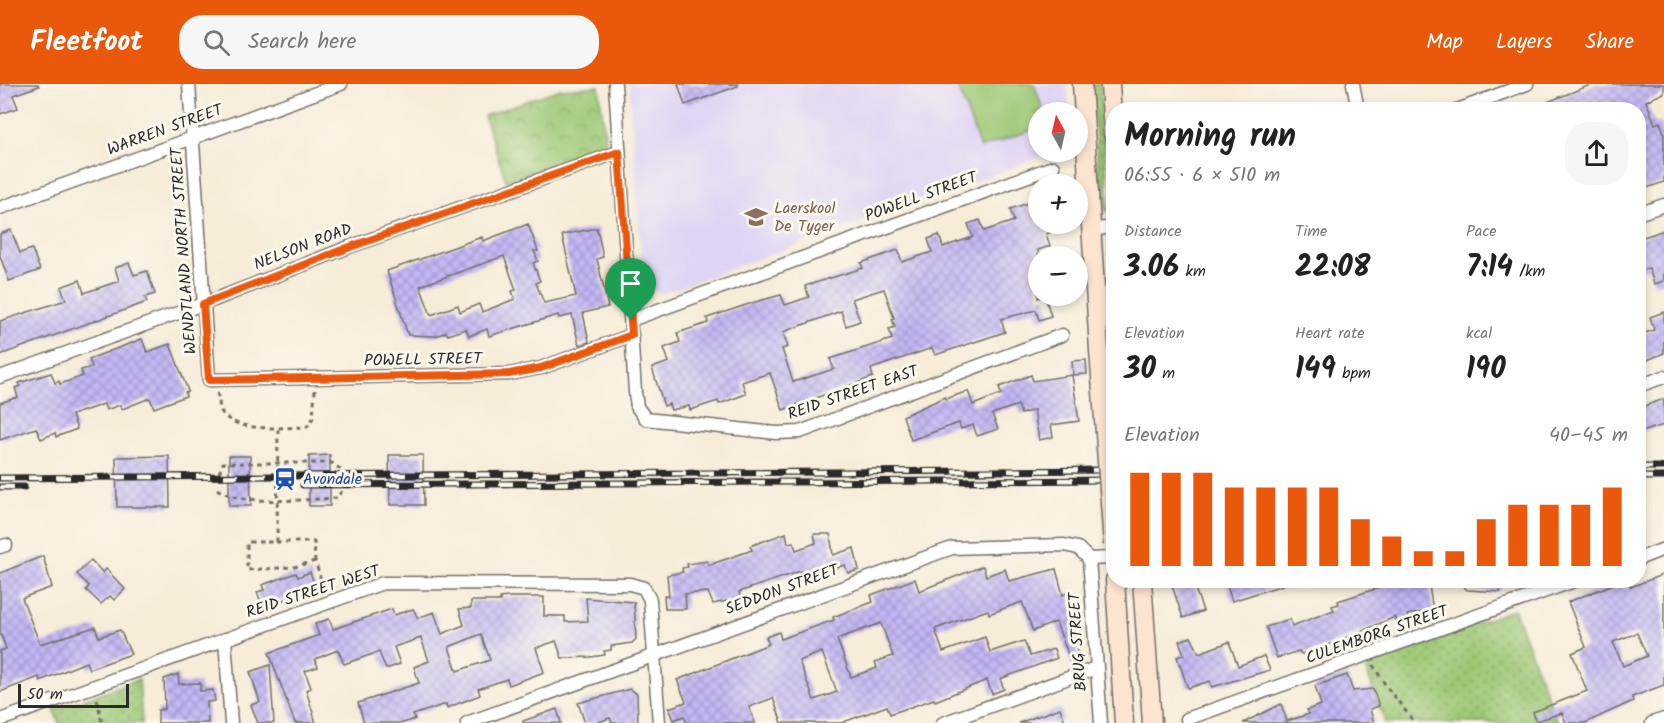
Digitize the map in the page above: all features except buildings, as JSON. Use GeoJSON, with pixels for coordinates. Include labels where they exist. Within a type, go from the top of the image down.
{"type":"FeatureCollection","features":[{"type":"Feature","properties":{"kind":"main road"},"geometry":{"type":"LineString","coordinates":[[1082,84],[1106,442]]}},
{"type":"Feature","properties":{"kind":"main road"},"geometry":{"type":"LineString","coordinates":[[1110,84],[1111,102]]}},
{"type":"Feature","properties":{"kind":"main road"},"geometry":{"type":"LineString","coordinates":[[1116,588],[1124,723]]}},
{"type":"Feature","properties":{"kind":"main road"},"geometry":{"type":"LineString","coordinates":[[1143,588],[1152,723]]}},
{"type":"Feature","properties":{"kind":"street","name":"WENDTLAND NORTH STREET"},"geometry":{"type":"LineString","coordinates":[[189,84],[209,380]]}},
{"type":"Feature","properties":{"kind":"street","name":"WARREN STREET"},"geometry":{"type":"LineString","coordinates":[[0,208],[341,84]]}},
{"type":"Feature","properties":{"kind":"street"},"geometry":{"type":"LineString","coordinates":[[615,84],[632,335]]}},
{"type":"Feature","properties":{"kind":"street"},"geometry":{"type":"LineString","coordinates":[[1353,84],[1356,102]]}},
{"type":"Feature","properties":{"kind":"street"},"geometry":{"type":"LineString","coordinates":[[1479,102],[1527,84]]}},
{"type":"Feature","properties":{"kind":"street","name":"NELSON ROAD"},"geometry":{"type":"LineString","coordinates":[[0,377],[203,304],[350,247],[619,152]]}},
{"type":"Feature","properties":{"kind":"street","name":"POWELL STREET"},"geometry":{"type":"LineString","coordinates":[[631,320],[1053,167]]}},
{"type":"Feature","properties":{"kind":"street"},"geometry":{"type":"LineString","coordinates":[[1646,211],[1664,205]]}},
{"type":"Feature","properties":{"kind":"street"},"geometry":{"type":"LineString","coordinates":[[1092,237],[1106,230]]}},
{"type":"Feature","properties":{"kind":"street","name":"POWELL STREET"},"geometry":{"type":"LineString","coordinates":[[209,380],[509,374],[541,368],[632,335]]}},
{"type":"Feature","properties":{"kind":"street","name":"REID STREET EAST"},"geometry":{"type":"LineString","coordinates":[[632,335],[637,407],[646,419],[776,433],[800,432],[1062,335]]}},
{"type":"Feature","properties":{"kind":"street"},"geometry":{"type":"LineString","coordinates":[[1646,383],[1664,377]]}},
{"type":"Feature","properties":{"kind":"street","name":"SEDDON STREET"},"geometry":{"type":"LineString","coordinates":[[467,723],[952,548],[1064,544],[1078,548],[1089,559]]}},
{"type":"Feature","properties":{"kind":"street"},"geometry":{"type":"LineString","coordinates":[[1646,556],[1664,549]]}},
{"type":"Feature","properties":{"kind":"street"},"geometry":{"type":"LineString","coordinates":[[1089,559],[1106,558]]}},
{"type":"Feature","properties":{"kind":"street","name":"BRUG STREET"},"geometry":{"type":"LineString","coordinates":[[1089,559],[1101,723]]}},
{"type":"Feature","properties":{"kind":"street","name":"REID STREET WEST"},"geometry":{"type":"LineString","coordinates":[[0,720],[383,583],[630,584],[644,588],[648,594],[654,655]]}},
{"type":"Feature","properties":{"kind":"street","name":"CULEMBORG STREET"},"geometry":{"type":"LineString","coordinates":[[1187,719],[1555,588]]}},
{"type":"Feature","properties":{"kind":"street"},"geometry":{"type":"LineString","coordinates":[[225,639],[231,723]]}},
{"type":"Feature","properties":{"kind":"street"},"geometry":{"type":"LineString","coordinates":[[654,655],[659,723]]}},
{"type":"Feature","properties":{"kind":"street"},"geometry":{"type":"LineString","coordinates":[[944,723],[1096,668]]}},
{"type":"Feature","properties":{"kind":"street"},"geometry":{"type":"LineString","coordinates":[[1652,723],[1664,719]]}},
{"type":"Feature","properties":{"kind":"path"},"geometry":{"type":"LineString","coordinates":[[217,392],[221,412],[227,418],[250,428],[308,427],[311,423],[315,379]]}},
{"type":"Feature","properties":{"kind":"path"},"geometry":{"type":"LineString","coordinates":[[277,542],[278,428]]}},
{"type":"Feature","properties":{"kind":"path"},"geometry":{"type":"LineString","coordinates":[[219,473],[223,463],[332,463],[344,472]]}},
{"type":"Feature","properties":{"kind":"path"},"geometry":{"type":"LineString","coordinates":[[217,489],[229,497],[277,499],[337,498],[343,489]]}},
{"type":"Feature","properties":{"kind":"path"},"geometry":{"type":"LineString","coordinates":[[315,561],[294,567],[247,570],[247,542],[314,542],[315,561],[325,594]]}},
{"type":"Feature","properties":{"kind":"path"},"geometry":{"type":"LineString","coordinates":[[1373,664],[1386,686],[1415,723]]}},
{"type":"Feature","properties":{"kind":"path"},"geometry":{"type":"LineString","coordinates":[[96,694],[102,723]]}},
{"type":"Feature","properties":{"kind":"shaded area","name":"Laerskool De Tyger"},"geometry":{"type":"Polygon","coordinates":[[[629,84],[1068,84],[1069,102],[1028,102],[1028,162],[661,294],[643,283],[629,84]]]}},
{"type":"Feature","properties":{"kind":"green space"},"geometry":{"type":"Polygon","coordinates":[[[957,84],[1034,84],[1040,102],[1028,102],[1028,131],[980,148],[957,84]]]}},
{"type":"Feature","properties":{"kind":"green space"},"geometry":{"type":"Polygon","coordinates":[[[1092,84],[1100,84],[1106,169],[1106,210],[1100,199],[1092,84]]]}},
{"type":"Feature","properties":{"kind":"green space"},"geometry":{"type":"Polygon","coordinates":[[[599,86],[606,145],[506,181],[484,116],[560,89],[599,86]]]}},
{"type":"Feature","properties":{"kind":"green space"},"geometry":{"type":"Polygon","coordinates":[[[1514,609],[1558,723],[1385,723],[1365,667],[1514,609]]]}},
{"type":"Feature","properties":{"kind":"green space"},"geometry":{"type":"Polygon","coordinates":[[[139,679],[142,723],[59,723],[54,710],[139,679]]]}},
{"type":"Feature","properties":{"kind":"railway"},"geometry":{"type":"LineString","coordinates":[[1646,467],[1664,467]]}},
{"type":"Feature","properties":{"kind":"railway"},"geometry":{"type":"LineString","coordinates":[[0,478],[1106,470]]}},
{"type":"Feature","properties":{"kind":"railway"},"geometry":{"type":"LineString","coordinates":[[1646,477],[1664,477]]}},
{"type":"Feature","properties":{"kind":"railway"},"geometry":{"type":"LineString","coordinates":[[303,485],[1106,480]]}},
{"type":"Feature","properties":{"kind":"railway"},"geometry":{"type":"LineString","coordinates":[[0,487],[24,487]]}},
{"type":"Feature","properties":{"kind":"place","name":"Laerskool De Tyger"},"geometry":{"type":"Point","coordinates":[756,217]}},
{"type":"Feature","properties":{"kind":"place","name":"Avondale"},"geometry":{"type":"Point","coordinates":[285,479]}},
{"type":"Feature","properties":{"kind":"route"},"geometry":{"type":"LineString","coordinates":[[619,152],[631,320],[632,335],[524,372],[498,375],[209,380],[203,304],[350,247],[619,152]]}}]}
